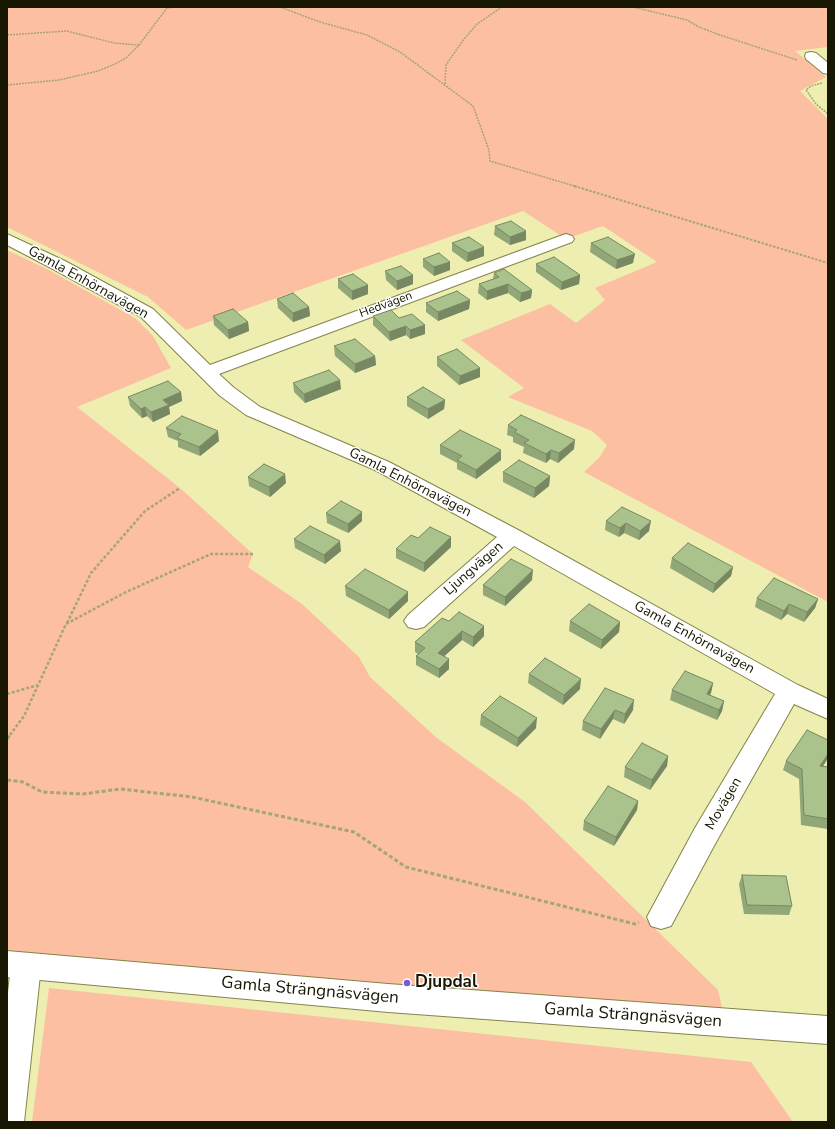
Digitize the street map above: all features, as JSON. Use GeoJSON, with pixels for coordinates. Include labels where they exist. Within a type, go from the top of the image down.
{"type":"FeatureCollection","features":[{"type":"Feature","properties":{"kind":"street","name":"Gamla Enhörnavägen"},"geometry":{"type":"LineString","coordinates":[[7,239],[59,265],[147,313],[226,392],[253,411],[382,466],[512,536],[789,692],[828,710]]}},
{"type":"Feature","properties":{"kind":"street","name":"Hedvägen"},"geometry":{"type":"LineString","coordinates":[[207,372],[566,239]]}},
{"type":"Feature","properties":{"kind":"street","name":"Ljungvägen"},"geometry":{"type":"LineString","coordinates":[[416,621],[512,536]]}},
{"type":"Feature","properties":{"kind":"street","name":"Movägen"},"geometry":{"type":"LineString","coordinates":[[661,917],[705,836],[789,692]]}},
{"type":"Feature","properties":{"kind":"street","name":"Gamla Strängnäsvägen"},"geometry":{"type":"LineString","coordinates":[[17,965],[388,998],[828,1030]]}},
{"type":"Feature","properties":{"kind":"street"},"geometry":{"type":"LineString","coordinates":[[8,1122],[17,965]]}},
{"type":"Feature","properties":{"kind":"path"},"geometry":{"type":"LineString","coordinates":[[7,85],[59,80],[98,71],[126,58],[139,45],[166,7],[174,7]]}},
{"type":"Feature","properties":{"kind":"path"},"geometry":{"type":"LineString","coordinates":[[280,7],[320,22],[367,36],[400,52],[445,84],[473,106],[489,150],[490,161],[828,263]]}},
{"type":"Feature","properties":{"kind":"path"},"geometry":{"type":"LineString","coordinates":[[445,84],[446,65],[464,39],[477,24],[502,7]]}},
{"type":"Feature","properties":{"kind":"path"},"geometry":{"type":"LineString","coordinates":[[634,7],[687,20],[699,27],[720,35],[787,57],[819,63]]}},
{"type":"Feature","properties":{"kind":"path"},"geometry":{"type":"LineString","coordinates":[[7,35],[67,31],[114,43],[139,45]]}},
{"type":"Feature","properties":{"kind":"path"},"geometry":{"type":"LineString","coordinates":[[823,83],[811,86],[806,90],[816,104],[828,114]]}},
{"type":"Feature","properties":{"kind":"path"},"geometry":{"type":"LineString","coordinates":[[7,739],[24,716],[91,573],[145,510],[180,488]]}},
{"type":"Feature","properties":{"kind":"path"},"geometry":{"type":"LineString","coordinates":[[66,624],[126,592],[210,554],[253,554]]}},
{"type":"Feature","properties":{"kind":"path"},"geometry":{"type":"LineString","coordinates":[[7,694],[38,685]]}},
{"type":"Feature","properties":{"kind":"path"},"geometry":{"type":"LineString","coordinates":[[7,780],[23,782],[42,792],[83,794],[120,789],[192,797],[354,832],[406,867],[635,924],[661,917]]}},
{"type":"Feature","properties":{"kind":"shaded area"},"geometry":{"type":"Polygon","coordinates":[[[7,7],[828,7],[828,47],[795,51],[826,77],[800,91],[828,119],[828,602],[584,472],[599,458],[607,445],[592,431],[508,397],[524,388],[461,340],[550,304],[576,323],[605,300],[595,288],[657,262],[603,226],[566,239],[523,211],[186,330],[148,297],[7,227],[7,7]]]}},
{"type":"Feature","properties":{"kind":"shaded area"},"geometry":{"type":"Polygon","coordinates":[[[7,250],[47,269],[135,318],[153,336],[171,368],[77,407],[180,488],[253,554],[248,567],[302,604],[359,657],[370,677],[437,738],[525,802],[718,990],[723,1012],[7,954],[7,250]]]}},
{"type":"Feature","properties":{"kind":"shaded area"},"geometry":{"type":"Polygon","coordinates":[[[49,988],[751,1062],[793,1122],[32,1122],[49,988]]]}},
{"type":"Feature","properties":{"kind":"building"},"geometry":{"type":"Polygon","coordinates":[[[511,221],[526,231],[510,237],[495,226],[511,221]]]}},
{"type":"Feature","properties":{"kind":"building"},"geometry":{"type":"Polygon","coordinates":[[[469,237],[484,247],[468,253],[452,243],[469,237]]]}},
{"type":"Feature","properties":{"kind":"building"},"geometry":{"type":"Polygon","coordinates":[[[608,237],[635,254],[617,260],[591,243],[608,237]]]}},
{"type":"Feature","properties":{"kind":"building"},"geometry":{"type":"Polygon","coordinates":[[[439,253],[450,262],[434,267],[423,259],[439,253]]]}},
{"type":"Feature","properties":{"kind":"building"},"geometry":{"type":"Polygon","coordinates":[[[554,257],[580,275],[562,282],[536,264],[554,257]]]}},
{"type":"Feature","properties":{"kind":"building"},"geometry":{"type":"Polygon","coordinates":[[[401,266],[413,275],[397,281],[385,271],[401,266]]]}},
{"type":"Feature","properties":{"kind":"building"},"geometry":{"type":"Polygon","coordinates":[[[504,269],[532,290],[521,293],[508,284],[487,291],[479,284],[499,277],[494,273],[504,269]]]}},
{"type":"Feature","properties":{"kind":"building"},"geometry":{"type":"Polygon","coordinates":[[[353,274],[368,285],[352,291],[338,279],[353,274]]]}},
{"type":"Feature","properties":{"kind":"building"},"geometry":{"type":"Polygon","coordinates":[[[457,291],[470,300],[438,312],[426,303],[457,291]]]}},
{"type":"Feature","properties":{"kind":"building"},"geometry":{"type":"Polygon","coordinates":[[[293,293],[309,307],[293,313],[277,299],[293,293]]]}},
{"type":"Feature","properties":{"kind":"building"},"geometry":{"type":"Polygon","coordinates":[[[233,309],[248,322],[228,330],[213,316],[233,309]]]}},
{"type":"Feature","properties":{"kind":"building"},"geometry":{"type":"Polygon","coordinates":[[[391,310],[399,318],[412,314],[425,325],[410,330],[406,326],[389,332],[373,316],[391,310]]]}},
{"type":"Feature","properties":{"kind":"building"},"geometry":{"type":"Polygon","coordinates":[[[355,339],[375,356],[355,364],[334,346],[355,339]]]}},
{"type":"Feature","properties":{"kind":"building"},"geometry":{"type":"Polygon","coordinates":[[[457,349],[480,368],[460,376],[437,357],[457,349]]]}},
{"type":"Feature","properties":{"kind":"building"},"geometry":{"type":"Polygon","coordinates":[[[329,370],[340,380],[304,394],[293,383],[329,370]]]}},
{"type":"Feature","properties":{"kind":"building"},"geometry":{"type":"Polygon","coordinates":[[[168,381],[181,392],[163,400],[169,405],[151,412],[145,407],[141,409],[128,397],[168,381]]]}},
{"type":"Feature","properties":{"kind":"building"},"geometry":{"type":"Polygon","coordinates":[[[423,387],[445,400],[428,409],[407,397],[423,387]]]}},
{"type":"Feature","properties":{"kind":"building"},"geometry":{"type":"Polygon","coordinates":[[[521,415],[575,440],[559,453],[551,450],[546,454],[524,443],[529,440],[514,432],[517,430],[508,425],[521,415]]]}},
{"type":"Feature","properties":{"kind":"building"},"geometry":{"type":"Polygon","coordinates":[[[182,416],[218,431],[199,447],[177,438],[181,434],[166,428],[182,416]]]}},
{"type":"Feature","properties":{"kind":"building"},"geometry":{"type":"Polygon","coordinates":[[[460,430],[501,450],[476,470],[457,460],[462,456],[440,445],[460,430]]]}},
{"type":"Feature","properties":{"kind":"building"},"geometry":{"type":"Polygon","coordinates":[[[519,460],[550,476],[535,488],[503,472],[519,460]]]}},
{"type":"Feature","properties":{"kind":"building"},"geometry":{"type":"Polygon","coordinates":[[[264,464],[285,474],[269,487],[248,477],[264,464]]]}},
{"type":"Feature","properties":{"kind":"building"},"geometry":{"type":"Polygon","coordinates":[[[341,501],[362,512],[348,524],[326,513],[341,501]]]}},
{"type":"Feature","properties":{"kind":"building"},"geometry":{"type":"Polygon","coordinates":[[[622,507],[651,521],[640,531],[626,523],[620,528],[606,521],[622,507]]]}},
{"type":"Feature","properties":{"kind":"building"},"geometry":{"type":"Polygon","coordinates":[[[310,526],[340,541],[324,555],[294,539],[310,526]]]}},
{"type":"Feature","properties":{"kind":"building"},"geometry":{"type":"Polygon","coordinates":[[[430,527],[451,537],[424,563],[396,549],[411,535],[418,538],[430,527]]]}},
{"type":"Feature","properties":{"kind":"building"},"geometry":{"type":"Polygon","coordinates":[[[688,543],[733,567],[715,584],[672,558],[688,543]]]}},
{"type":"Feature","properties":{"kind":"building"},"geometry":{"type":"Polygon","coordinates":[[[511,559],[533,570],[505,597],[483,585],[511,559]]]}},
{"type":"Feature","properties":{"kind":"building"},"geometry":{"type":"Polygon","coordinates":[[[365,569],[408,592],[389,610],[345,586],[365,569]]]}},
{"type":"Feature","properties":{"kind":"building"},"geometry":{"type":"Polygon","coordinates":[[[774,578],[818,599],[807,612],[789,604],[784,611],[757,598],[774,578]]]}},
{"type":"Feature","properties":{"kind":"building"},"geometry":{"type":"Polygon","coordinates":[[[589,604],[620,622],[602,640],[570,621],[589,604]]]}},
{"type":"Feature","properties":{"kind":"building"},"geometry":{"type":"Polygon","coordinates":[[[459,612],[484,626],[473,637],[462,631],[438,653],[449,659],[439,669],[416,656],[425,648],[415,642],[442,618],[449,621],[459,612]]]}},
{"type":"Feature","properties":{"kind":"building"},"geometry":{"type":"Polygon","coordinates":[[[545,658],[581,679],[564,695],[529,674],[545,658]]]}},
{"type":"Feature","properties":{"kind":"building"},"geometry":{"type":"Polygon","coordinates":[[[685,671],[713,683],[707,694],[724,701],[719,710],[672,690],[685,671]]]}},
{"type":"Feature","properties":{"kind":"building"},"geometry":{"type":"Polygon","coordinates":[[[605,688],[634,700],[625,714],[615,710],[601,729],[583,721],[605,688]]]}},
{"type":"Feature","properties":{"kind":"building"},"geometry":{"type":"Polygon","coordinates":[[[500,696],[537,718],[518,738],[481,715],[500,696]]]}},
{"type":"Feature","properties":{"kind":"building"},"geometry":{"type":"Polygon","coordinates":[[[807,730],[828,740],[828,754],[820,766],[828,767],[828,819],[804,815],[802,769],[786,761],[807,730]]]}},
{"type":"Feature","properties":{"kind":"building"},"geometry":{"type":"Polygon","coordinates":[[[642,743],[668,756],[652,780],[625,767],[642,743]]]}},
{"type":"Feature","properties":{"kind":"building"},"geometry":{"type":"Polygon","coordinates":[[[608,786],[638,801],[616,837],[584,821],[608,786]]]}},
{"type":"Feature","properties":{"kind":"building"},"geometry":{"type":"Polygon","coordinates":[[[742,875],[786,876],[792,906],[747,905],[742,875]]]}},
{"type":"Feature","properties":{"kind":"place","name":"Djupdal"},"geometry":{"type":"Point","coordinates":[407,983]}}]}
